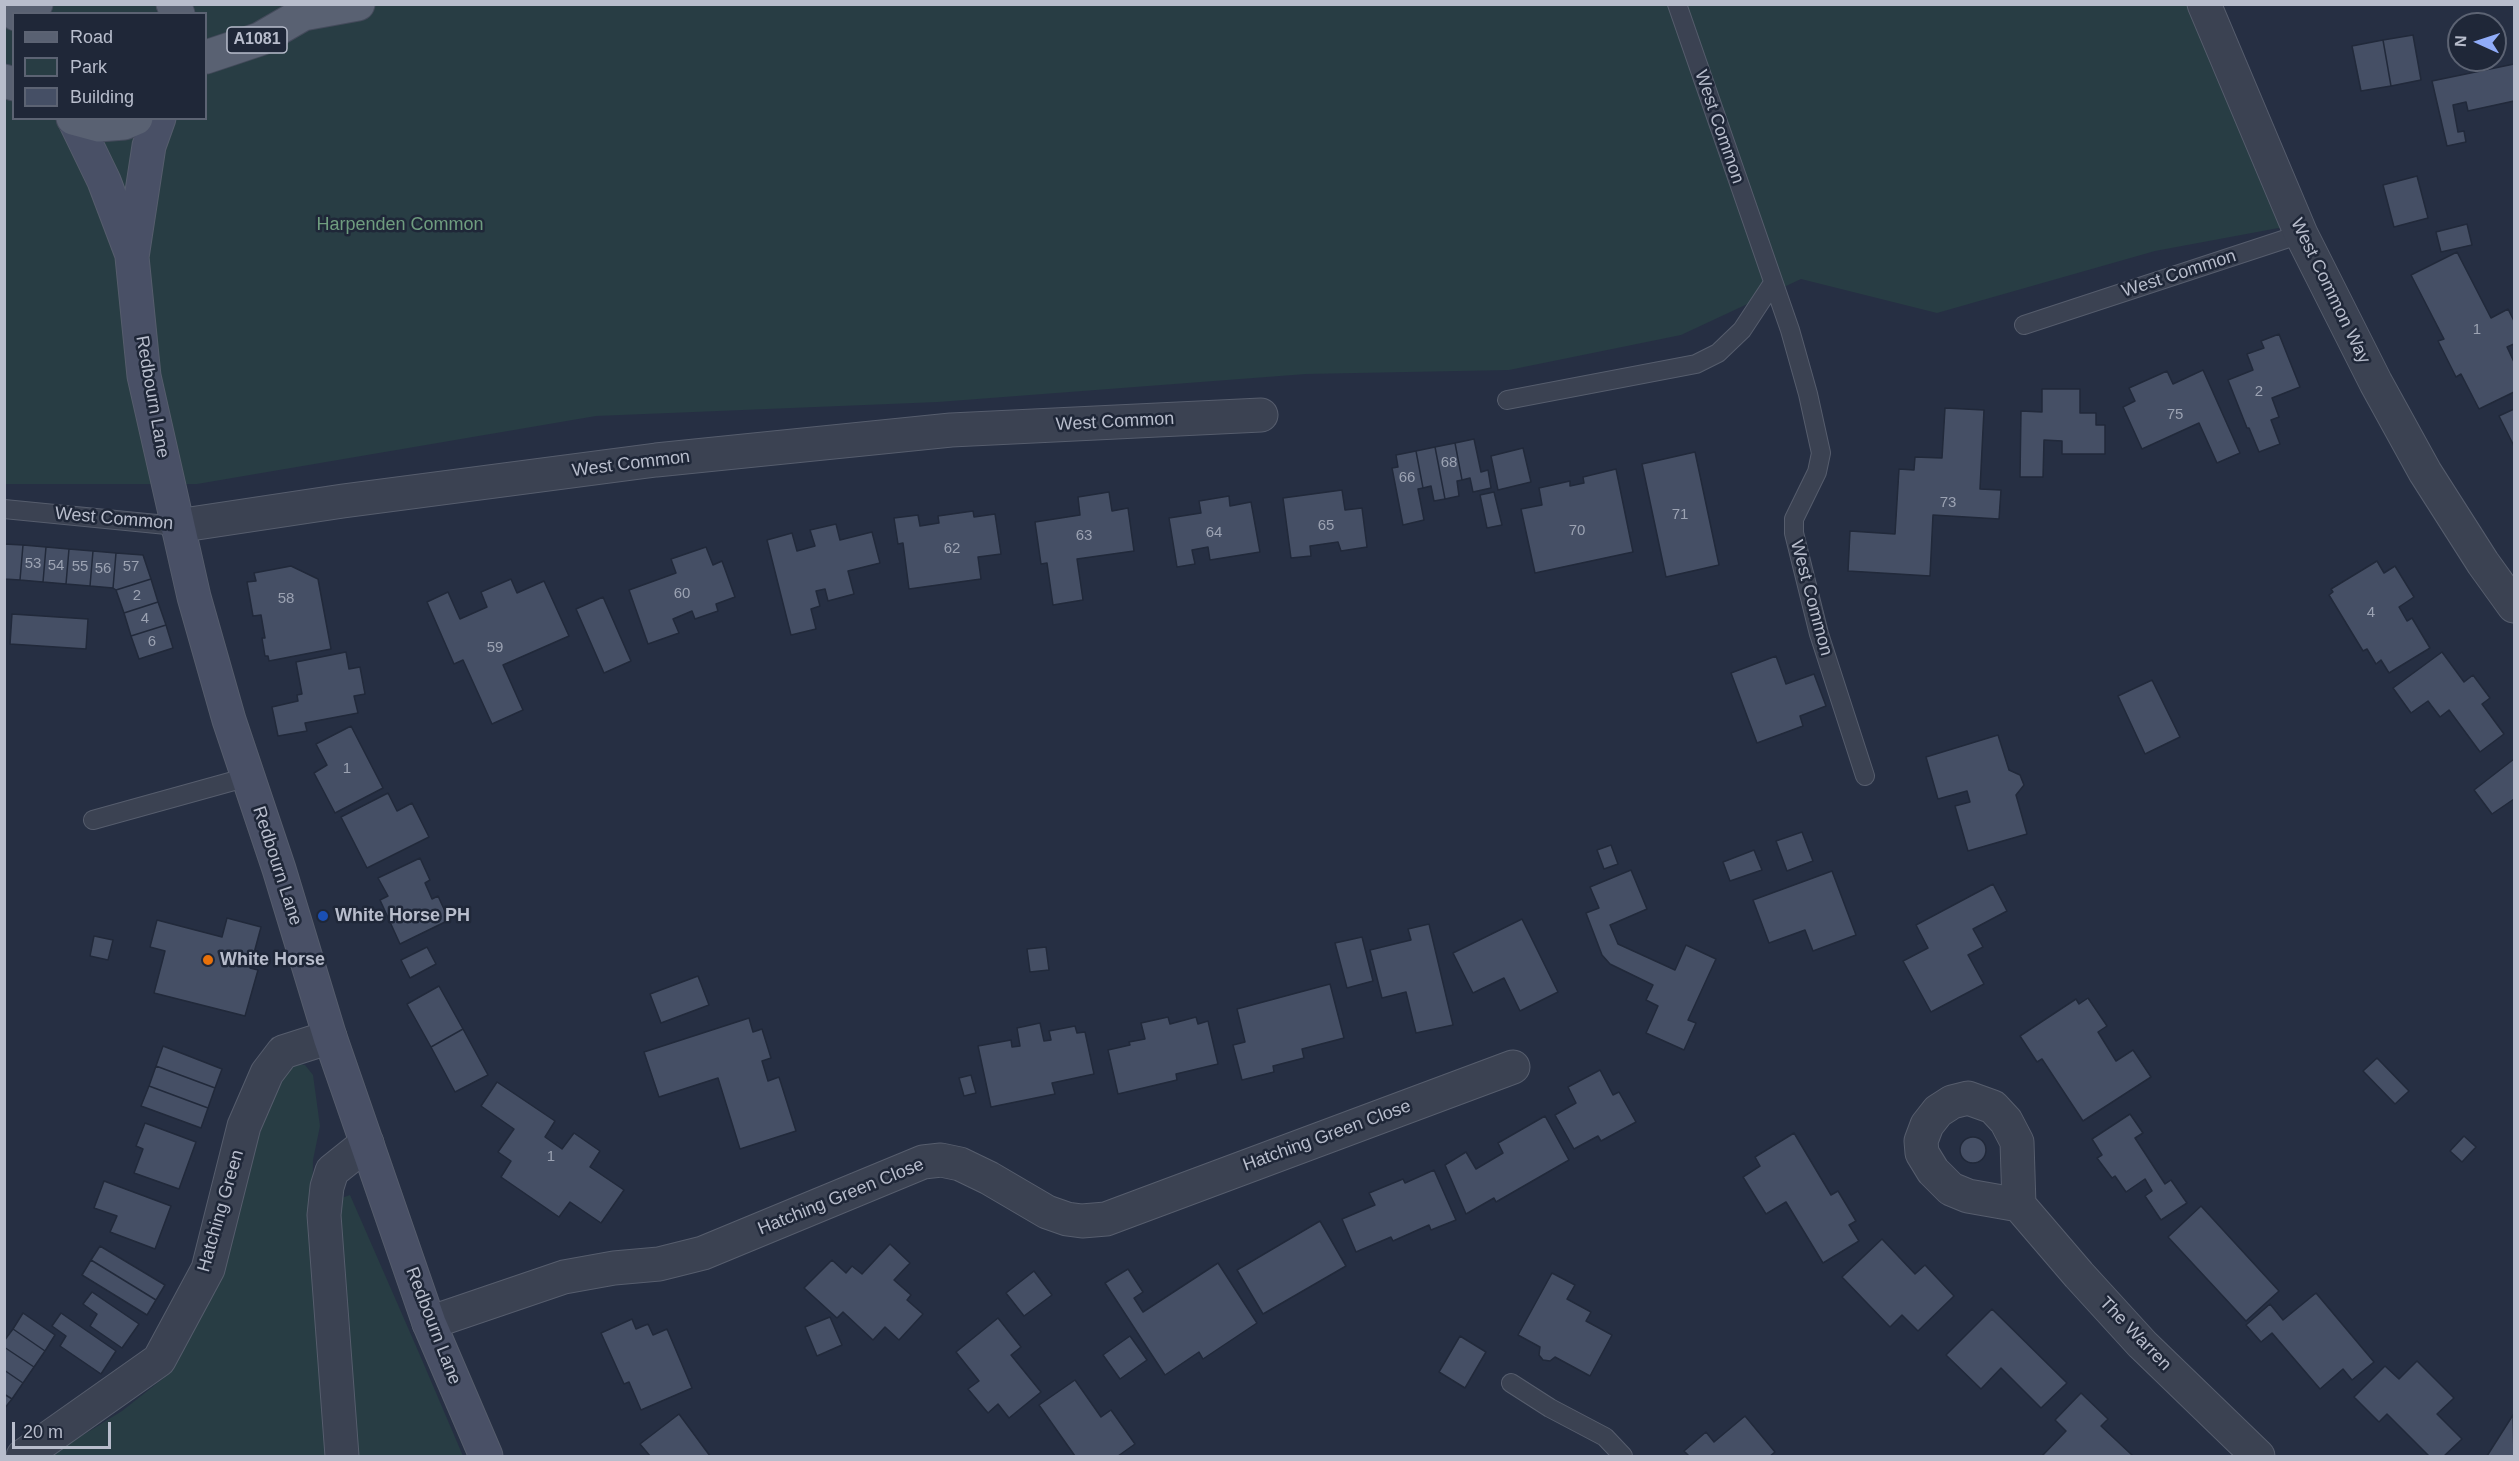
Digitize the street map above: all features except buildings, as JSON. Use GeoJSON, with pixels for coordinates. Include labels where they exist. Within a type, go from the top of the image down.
{"type":"FeatureCollection","features":[{"type":"Feature","properties":{"kind":"main road"},"geometry":{"type":"LineString","coordinates":[[18,12],[36,4]]}},
{"type":"Feature","properties":{"kind":"main road","name":"A1081"},"geometry":{"type":"LineString","coordinates":[[207,57],[260,39],[294,9],[358,4]]}},
{"type":"Feature","properties":{"kind":"main road","name":"Redbourn Lane"},"geometry":{"type":"LineString","coordinates":[[74,120],[104,181],[132,257]]}},
{"type":"Feature","properties":{"kind":"main road"},"geometry":{"type":"LineString","coordinates":[[78,120],[99,125],[124,123],[131,120]]}},
{"type":"Feature","properties":{"kind":"main road","name":"Redbourn Lane"},"geometry":{"type":"LineString","coordinates":[[158,120],[149,146],[132,257],[144,376],[177,526],[229,720],[279,869],[330,1037],[429,1323],[486,1456]]}},
{"type":"Feature","properties":{"kind":"street","name":"West Common Way"},"geometry":{"type":"LineString","coordinates":[[2204,4],[2301,234],[2381,393],[2425,472],[2499,565],[2514,606]]}},
{"type":"Feature","properties":{"kind":"street","name":"West Common"},"geometry":{"type":"LineString","coordinates":[[177,526],[343,501],[668,459],[951,430],[1261,415]]}},
{"type":"Feature","properties":{"kind":"street","name":"Hatching Green"},"geometry":{"type":"LineString","coordinates":[[23,1456],[159,1360],[208,1269],[244,1126],[267,1072],[283,1052],[330,1037]]}},
{"type":"Feature","properties":{"kind":"street","name":"Hatching Green Close"},"geometry":{"type":"LineString","coordinates":[[429,1323],[564,1277],[614,1268],[659,1264],[703,1253],[923,1162],[941,1160],[960,1164],[1047,1212],[1068,1219],[1082,1221],[1106,1219],[1513,1067]]}},
{"type":"Feature","properties":{"kind":"street"},"geometry":{"type":"LineString","coordinates":[[342,1456],[324,1215],[327,1188],[332,1171],[367,1143]]}},
{"type":"Feature","properties":{"kind":"street","name":"The Warren"},"geometry":{"type":"LineString","coordinates":[[2019,1204],[2142,1344],[2258,1456]]}},
{"type":"Feature","properties":{"kind":"lane","name":"West Common"},"geometry":{"type":"LineString","coordinates":[[1677,4],[1799,362],[1821,453],[1817,472],[1794,519],[1794,533],[1819,634],[1865,776]]}},
{"type":"Feature","properties":{"kind":"lane","name":"West Common"},"geometry":{"type":"LineString","coordinates":[[2024,325],[2301,234]]}},
{"type":"Feature","properties":{"kind":"lane"},"geometry":{"type":"LineString","coordinates":[[1508,400],[1696,364],[1718,353],[1742,330],[1773,283]]}},
{"type":"Feature","properties":{"kind":"lane","name":"West Common"},"geometry":{"type":"LineString","coordinates":[[4,510],[177,526]]}},
{"type":"Feature","properties":{"kind":"lane"},"geometry":{"type":"LineString","coordinates":[[93,820],[248,777]]}},
{"type":"Feature","properties":{"kind":"lane"},"geometry":{"type":"LineString","coordinates":[[1511,1383],[1550,1408],[1605,1437],[1623,1456]]}},
{"type":"Feature","properties":{"kind":"green space","name":"Harpenden Common"},"geometry":{"type":"Polygon","coordinates":[[[4,5],[2214,5],[2300,224],[2155,251],[1937,313],[1801,279],[1681,335],[1509,370],[1306,374],[938,402],[596,416],[197,484],[5,484],[4,5]]]}},
{"type":"Feature","properties":{"kind":"green space"},"geometry":{"type":"Polygon","coordinates":[[[291,1062],[305,1065],[313,1075],[320,1126],[313,1160],[312,1227],[332,1456],[49,1456],[122,1411],[170,1373],[222,1267],[249,1164],[280,1075],[291,1062]]]}},
{"type":"Feature","properties":{"kind":"green space"},"geometry":{"type":"Polygon","coordinates":[[[350,1195],[463,1456],[355,1456],[336,1200],[350,1195]]]}},
{"type":"Feature","properties":{"kind":"place","name":"White Horse PH"},"geometry":{"type":"Point","coordinates":[323,916]}},
{"type":"Feature","properties":{"kind":"place","name":"White Horse"},"geometry":{"type":"Point","coordinates":[208,960]}}]}
